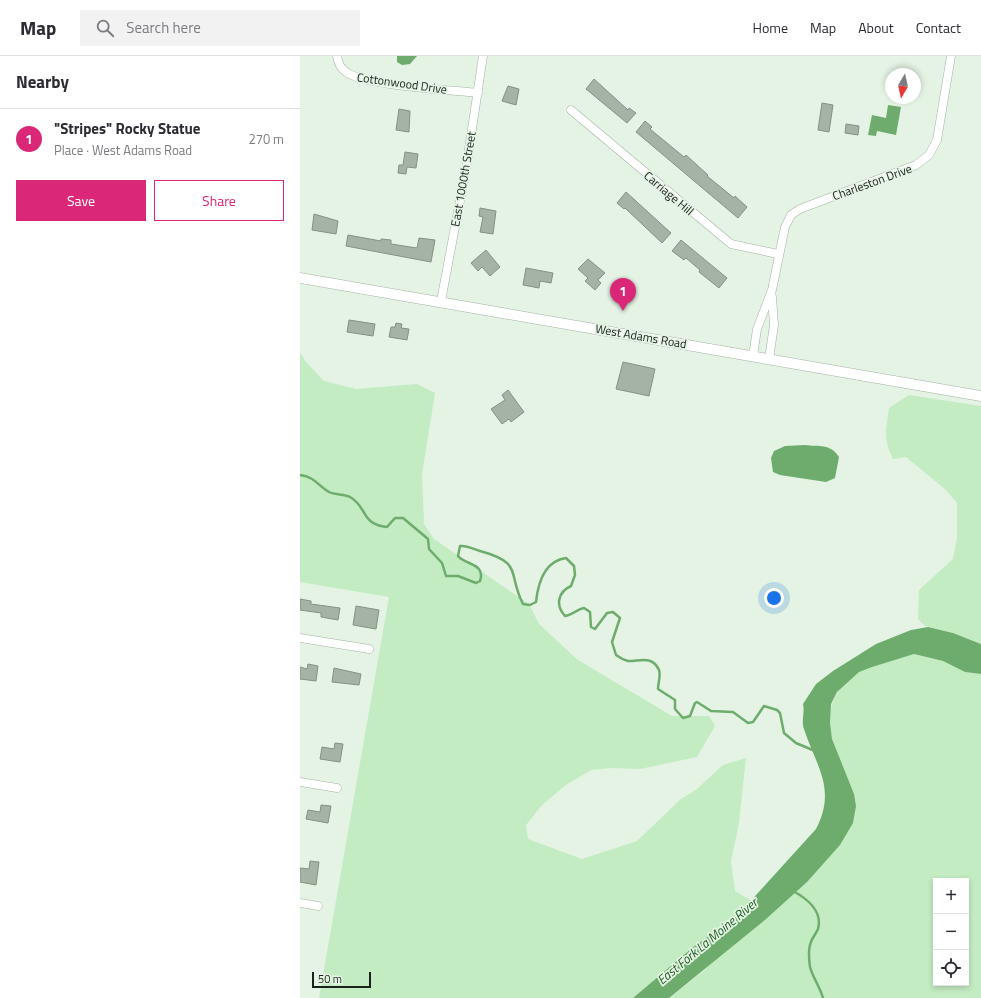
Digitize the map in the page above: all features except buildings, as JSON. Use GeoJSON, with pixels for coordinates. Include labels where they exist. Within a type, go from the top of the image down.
{"type":"FeatureCollection","features":[{"type":"Feature","properties":{"kind":"street","name":"Cottonwood Drive"},"geometry":{"type":"LineString","coordinates":[[337,56],[340,66],[345,71],[359,78],[418,87],[478,93]]}},
{"type":"Feature","properties":{"kind":"street","name":"East 1000th Street"},"geometry":{"type":"LineString","coordinates":[[441,301],[466,169],[483,56]]}},
{"type":"Feature","properties":{"kind":"street","name":"Charleston Drive"},"geometry":{"type":"LineString","coordinates":[[752,356],[757,329],[772,290],[778,254],[785,227],[796,211],[916,165],[929,155],[937,140],[951,56]]}},
{"type":"Feature","properties":{"kind":"street","name":"Carriage Hill"},"geometry":{"type":"LineString","coordinates":[[571,110],[731,244],[778,254]]}},
{"type":"Feature","properties":{"kind":"street","name":"West Adams Road"},"geometry":{"type":"LineString","coordinates":[[300,278],[441,301],[981,396]]}},
{"type":"Feature","properties":{"kind":"street","name":"Charleston Drive"},"geometry":{"type":"LineString","coordinates":[[769,359],[774,325],[772,290]]}},
{"type":"Feature","properties":{"kind":"street"},"geometry":{"type":"LineString","coordinates":[[300,638],[369,649]]}},
{"type":"Feature","properties":{"kind":"street"},"geometry":{"type":"LineString","coordinates":[[300,782],[337,788]]}},
{"type":"Feature","properties":{"kind":"street"},"geometry":{"type":"LineString","coordinates":[[300,903],[318,906]]}},
{"type":"Feature","properties":{"kind":"shaded area"},"geometry":{"type":"Polygon","coordinates":[[[300,352],[305,361],[324,381],[356,389],[417,384],[435,393],[422,474],[424,524],[434,539],[529,604],[539,624],[578,660],[672,716],[709,716],[715,726],[697,757],[640,769],[611,768],[591,770],[566,785],[542,805],[526,825],[528,839],[582,859],[637,841],[681,799],[697,789],[723,765],[746,758],[739,823],[731,861],[735,891],[752,901],[737,916],[692,948],[633,998],[319,998],[389,597],[300,582],[300,352]]]}},
{"type":"Feature","properties":{"kind":"shaded area"},"geometry":{"type":"Polygon","coordinates":[[[909,395],[981,406],[981,644],[953,633],[925,626],[918,619],[919,590],[953,559],[957,538],[957,503],[945,489],[906,457],[893,459],[886,434],[889,408],[909,395]]]}},
{"type":"Feature","properties":{"kind":"shaded area"},"geometry":{"type":"Polygon","coordinates":[[[914,654],[943,661],[965,672],[981,674],[981,998],[669,998],[705,970],[854,794],[834,745],[830,729],[830,714],[834,699],[843,685],[859,672],[879,663],[914,654]]]}},
{"type":"Feature","properties":{"kind":"water"},"geometry":{"type":"Polygon","coordinates":[[[397,56],[417,56],[410,64],[402,65],[397,62],[397,56]]]}},
{"type":"Feature","properties":{"kind":"water"},"geometry":{"type":"Polygon","coordinates":[[[888,105],[901,107],[896,135],[877,131],[876,136],[868,135],[872,115],[886,118],[888,105]]]}},
{"type":"Feature","properties":{"kind":"water"},"geometry":{"type":"Polygon","coordinates":[[[785,446],[824,446],[836,453],[839,457],[835,478],[826,482],[780,475],[773,472],[771,458],[774,451],[785,446]]]}},
{"type":"Feature","properties":{"kind":"water","name":"East Fork La Moine River"},"geometry":{"type":"Polygon","coordinates":[[[928,627],[953,633],[981,644],[981,674],[965,672],[943,661],[914,654],[859,672],[837,692],[831,704],[830,723],[832,739],[854,794],[856,806],[853,823],[840,845],[807,882],[766,919],[669,998],[633,998],[692,948],[737,916],[816,829],[822,815],[825,802],[825,790],[819,766],[804,729],[803,704],[816,684],[833,671],[876,644],[911,630],[928,627]]]}},
{"type":"Feature","properties":{"kind":"waterway"},"geometry":{"type":"LineString","coordinates":[[300,475],[313,479],[329,492],[350,497],[360,505],[368,519],[378,525],[387,527],[395,518],[403,518],[428,539],[429,549],[442,563],[446,576],[458,576],[476,583],[480,581],[481,575],[478,568],[458,556],[460,546],[470,547],[494,555],[503,560],[512,570],[518,593],[523,604],[530,605],[536,602],[538,588],[547,568],[552,563],[566,558],[574,566],[575,575],[571,586],[563,592],[559,599],[562,612],[565,616],[584,608],[590,612],[591,627],[595,629],[607,613],[613,612],[620,618],[612,642],[616,655],[628,661],[648,660],[656,665],[660,672],[658,689],[675,700],[675,709],[683,718],[690,716],[695,703],[697,702],[711,711],[733,712],[748,723],[753,722],[764,706],[777,710],[780,713],[784,733],[796,743],[815,751]]}},
{"type":"Feature","properties":{"kind":"waterway"},"geometry":{"type":"LineString","coordinates":[[793,891],[808,901],[818,916],[818,929],[810,945],[809,958],[811,971],[823,998]]}},
{"type":"Feature","properties":{"kind":"place","name":"\"Stripes\" Rocky Statue"},"geometry":{"type":"Point","coordinates":[623,311]}}]}
